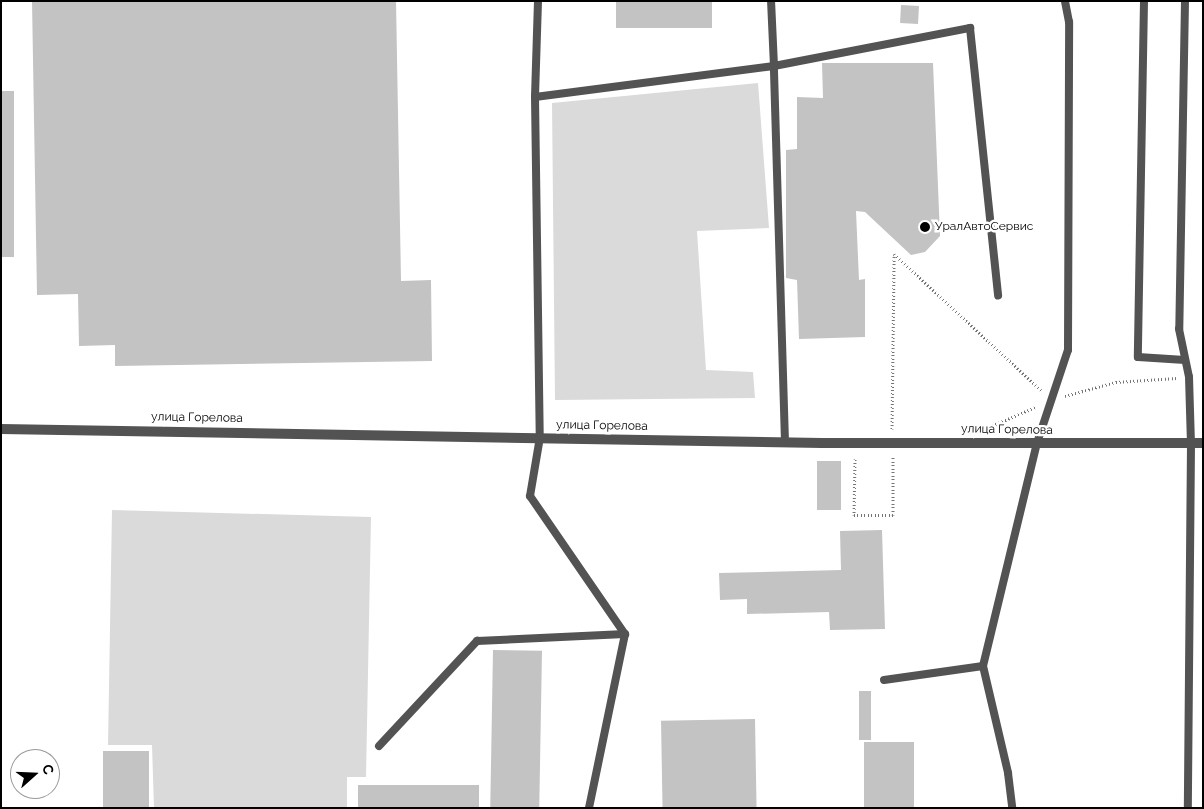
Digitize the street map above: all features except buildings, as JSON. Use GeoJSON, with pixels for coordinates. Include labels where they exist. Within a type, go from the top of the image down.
{"type":"FeatureCollection","features":[{"type":"Feature","properties":{"kind":"street","name":"улица Горелова"},"geometry":{"type":"LineString","coordinates":[[1,429],[785,442],[1203,444]]}},
{"type":"Feature","properties":{"kind":"lane"},"geometry":{"type":"LineString","coordinates":[[538,1],[535,97],[540,437],[530,496],[625,634],[589,808]]}},
{"type":"Feature","properties":{"kind":"lane"},"geometry":{"type":"LineString","coordinates":[[771,1],[785,442]]}},
{"type":"Feature","properties":{"kind":"lane"},"geometry":{"type":"LineString","coordinates":[[1013,806],[983,666],[1037,443],[1068,350],[1068,22],[1065,1]]}},
{"type":"Feature","properties":{"kind":"lane"},"geometry":{"type":"LineString","coordinates":[[1144,1],[1138,357],[1185,360]]}},
{"type":"Feature","properties":{"kind":"lane"},"geometry":{"type":"LineString","coordinates":[[1185,1],[1179,329],[1189,377],[1191,444],[1188,808]]}},
{"type":"Feature","properties":{"kind":"lane"},"geometry":{"type":"LineString","coordinates":[[535,97],[774,66],[970,28],[998,296]]}},
{"type":"Feature","properties":{"kind":"lane"},"geometry":{"type":"LineString","coordinates":[[379,746],[477,641],[625,634]]}},
{"type":"Feature","properties":{"kind":"lane"},"geometry":{"type":"LineString","coordinates":[[884,680],[983,666]]}},
{"type":"Feature","properties":{"kind":"path"},"geometry":{"type":"LineString","coordinates":[[863,458],[854,458],[854,515],[893,515],[894,254],[1052,400]]}},
{"type":"Feature","properties":{"kind":"path"},"geometry":{"type":"LineString","coordinates":[[983,430],[1052,400],[1116,382],[1189,377]]}},
{"type":"Feature","properties":{"kind":"path"},"geometry":{"type":"LineString","coordinates":[[883,458],[901,458]]}},
{"type":"Feature","properties":{"kind":"shaded area"},"geometry":{"type":"Polygon","coordinates":[[[758,83],[769,228],[697,231],[706,370],[753,372],[755,398],[555,400],[552,103],[758,83]]]}},
{"type":"Feature","properties":{"kind":"shaded area"},"geometry":{"type":"Polygon","coordinates":[[[112,510],[371,517],[366,777],[347,777],[347,808],[154,808],[152,745],[108,745],[112,510]]]}},
{"type":"Feature","properties":{"kind":"place","name":"УралАвтоСервис"},"geometry":{"type":"Point","coordinates":[925,227]}}]}
